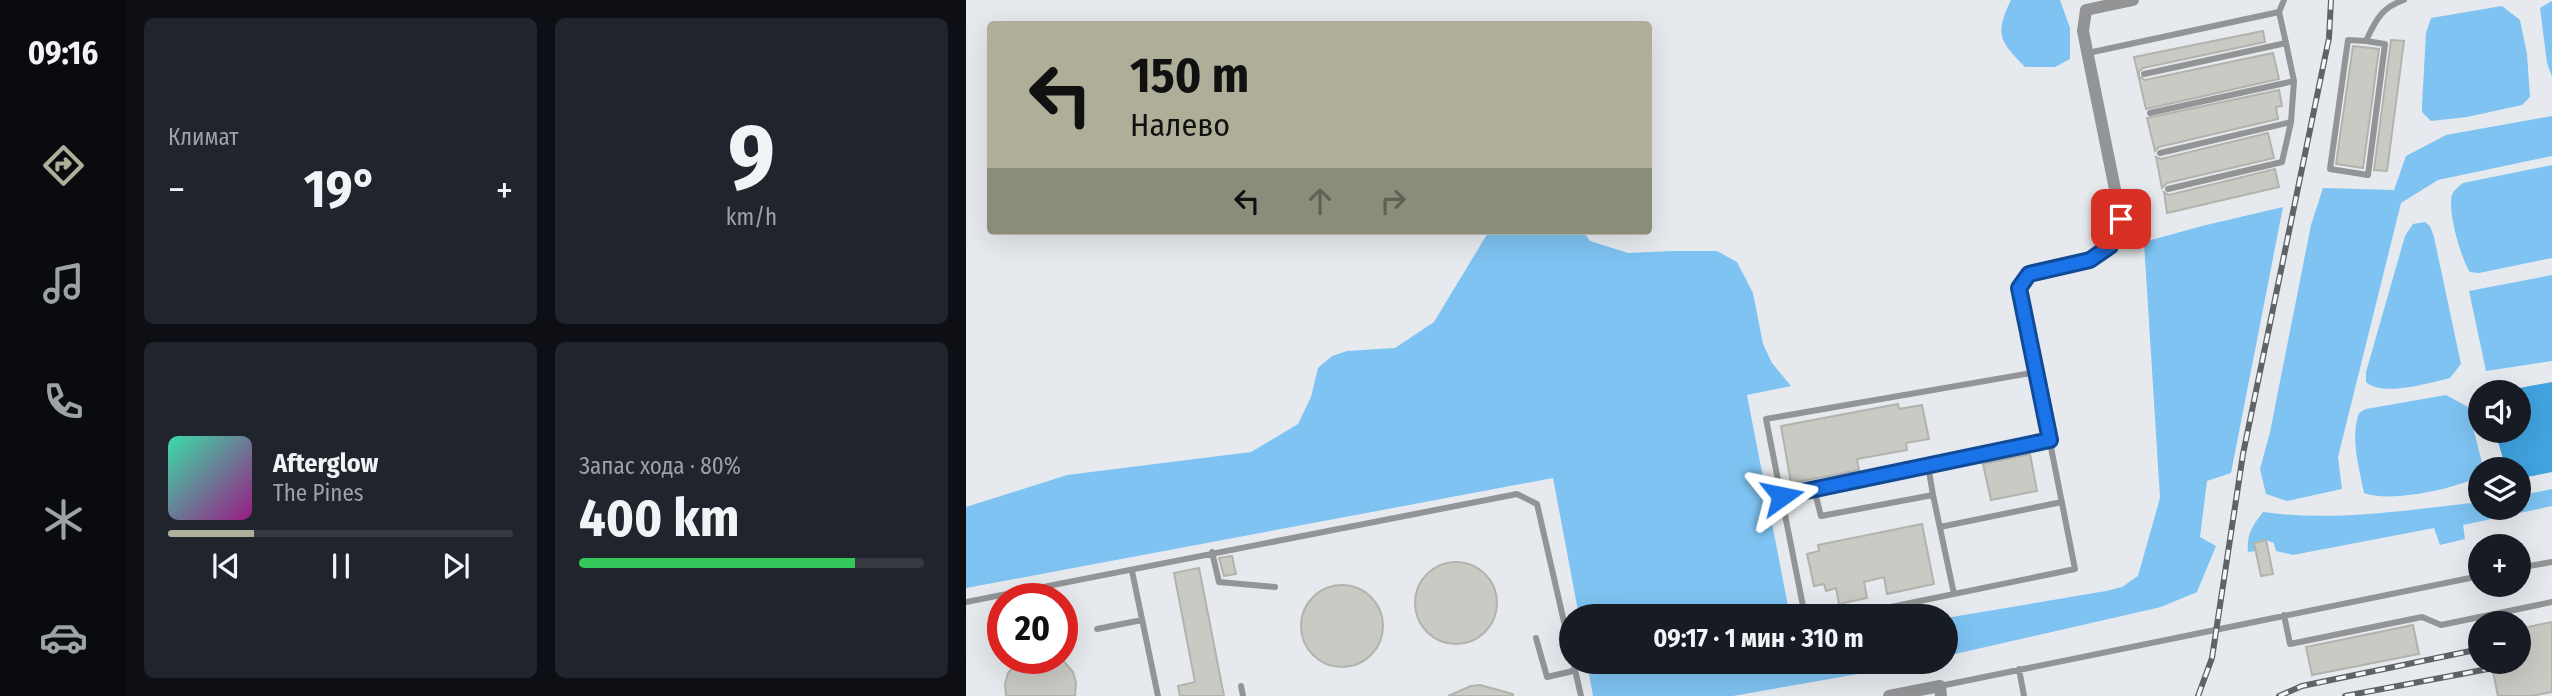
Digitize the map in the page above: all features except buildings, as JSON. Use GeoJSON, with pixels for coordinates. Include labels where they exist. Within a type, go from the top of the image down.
{"type":"FeatureCollection","features":[{"type":"Feature","properties":{"kind":"street"},"geometry":{"type":"LineString","coordinates":[[2029,336],[2019,288],[2029,274],[2090,260],[2110,246],[2121,219],[2084,31],[2086,10],[2133,0]]}},
{"type":"Feature","properties":{"kind":"street"},"geometry":{"type":"LineString","coordinates":[[1889,696],[1940,691]]}},
{"type":"Feature","properties":{"kind":"lane"},"geometry":{"type":"LineString","coordinates":[[2168,189],[2282,162],[2291,122],[2294,81],[2279,12],[2284,0]]}},
{"type":"Feature","properties":{"kind":"lane"},"geometry":{"type":"LineString","coordinates":[[2383,0],[2392,4]]}},
{"type":"Feature","properties":{"kind":"lane"},"geometry":{"type":"LineString","coordinates":[[2366,41],[2378,17],[2392,4],[2404,0]]}},
{"type":"Feature","properties":{"kind":"lane"},"geometry":{"type":"LineString","coordinates":[[2087,53],[2279,12]]}},
{"type":"Feature","properties":{"kind":"lane"},"geometry":{"type":"LineString","coordinates":[[2348,40],[2366,41],[2385,44],[2368,175],[2330,169],[2348,40]]}},
{"type":"Feature","properties":{"kind":"lane"},"geometry":{"type":"LineString","coordinates":[[2144,74],[2286,43]]}},
{"type":"Feature","properties":{"kind":"lane"},"geometry":{"type":"LineString","coordinates":[[2150,113],[2294,81]]}},
{"type":"Feature","properties":{"kind":"lane"},"geometry":{"type":"LineString","coordinates":[[2160,153],[2291,122]]}},
{"type":"Feature","properties":{"kind":"lane"},"geometry":{"type":"LineString","coordinates":[[1905,604],[2075,569],[2029,336]]}},
{"type":"Feature","properties":{"kind":"lane"},"geometry":{"type":"LineString","coordinates":[[1803,604],[1766,419],[2037,372]]}},
{"type":"Feature","properties":{"kind":"lane"},"geometry":{"type":"LineString","coordinates":[[1782,496],[2050,440]]}},
{"type":"Feature","properties":{"kind":"lane"},"geometry":{"type":"LineString","coordinates":[[1928,465],[1954,594]]}},
{"type":"Feature","properties":{"kind":"lane"},"geometry":{"type":"LineString","coordinates":[[1814,489],[1821,516],[1933,495]]}},
{"type":"Feature","properties":{"kind":"lane"},"geometry":{"type":"LineString","coordinates":[[966,602],[1517,494],[1536,504],[1559,608]]}},
{"type":"Feature","properties":{"kind":"lane"},"geometry":{"type":"LineString","coordinates":[[1940,527],[2062,502]]}},
{"type":"Feature","properties":{"kind":"lane"},"geometry":{"type":"LineString","coordinates":[[1212,552],[1220,582],[1275,587]]}},
{"type":"Feature","properties":{"kind":"lane"},"geometry":{"type":"LineString","coordinates":[[2531,566],[2552,562]]}},
{"type":"Feature","properties":{"kind":"lane"},"geometry":{"type":"LineString","coordinates":[[1132,571],[1158,696]]}},
{"type":"Feature","properties":{"kind":"lane"},"geometry":{"type":"LineString","coordinates":[[1940,691],[2019,669],[2468,578]]}},
{"type":"Feature","properties":{"kind":"lane"},"geometry":{"type":"LineString","coordinates":[[2284,615],[2290,644],[2422,617],[2441,625],[2552,602]]}},
{"type":"Feature","properties":{"kind":"lane"},"geometry":{"type":"LineString","coordinates":[[1097,629],[1142,620]]}},
{"type":"Feature","properties":{"kind":"lane"},"geometry":{"type":"LineString","coordinates":[[1536,638],[1547,677],[1560,674]]}},
{"type":"Feature","properties":{"kind":"lane"},"geometry":{"type":"LineString","coordinates":[[2019,669],[2024,696]]}},
{"type":"Feature","properties":{"kind":"lane"},"geometry":{"type":"LineString","coordinates":[[1574,674],[1581,696]]}},
{"type":"Feature","properties":{"kind":"lane"},"geometry":{"type":"LineString","coordinates":[[1241,686],[1243,696]]}},
{"type":"Feature","properties":{"kind":"shaded area"},"geometry":{"type":"Polygon","coordinates":[[[2011,0],[2060,0],[2070,28],[2070,59],[2055,67],[2025,67],[2002,37],[2002,22],[2011,0]]]}},
{"type":"Feature","properties":{"kind":"shaded area"},"geometry":{"type":"Polygon","coordinates":[[[2552,1],[2552,77],[2547,63],[2540,8],[2552,1]]]}},
{"type":"Feature","properties":{"kind":"shaded area"},"geometry":{"type":"Polygon","coordinates":[[[2502,6],[2520,20],[2527,54],[2530,97],[2522,105],[2467,117],[2431,121],[2422,112],[2422,105],[2426,33],[2431,18],[2502,6]]]}},
{"type":"Feature","properties":{"kind":"shaded area"},"geometry":{"type":"Polygon","coordinates":[[[2552,116],[2552,156],[2438,180],[2401,203],[2338,457],[2342,489],[2287,501],[2266,494],[2260,469],[2270,432],[2311,225],[2323,188],[2394,190],[2406,156],[2446,135],[2552,116]]]}},
{"type":"Feature","properties":{"kind":"shaded area"},"geometry":{"type":"Polygon","coordinates":[[[2552,165],[2552,258],[2479,273],[2470,272],[2453,223],[2451,202],[2454,192],[2463,183],[2552,165]]]}},
{"type":"Feature","properties":{"kind":"shaded area"},"geometry":{"type":"Polygon","coordinates":[[[2283,207],[2231,473],[2207,481],[2200,537],[2216,546],[2197,592],[2161,607],[1958,653],[1958,616],[2106,591],[2122,587],[2138,576],[2160,498],[2144,242],[2283,207]]]}},
{"type":"Feature","properties":{"kind":"shaded area"},"geometry":{"type":"Polygon","coordinates":[[[2425,222],[2430,226],[2434,237],[2461,364],[2450,378],[2394,389],[2373,386],[2366,382],[2366,372],[2405,236],[2413,224],[2425,222]]]}},
{"type":"Feature","properties":{"kind":"shaded area"},"geometry":{"type":"Polygon","coordinates":[[[1487,235],[1586,235],[1590,241],[1628,253],[1717,251],[1737,262],[1753,293],[1763,344],[1772,363],[1791,386],[1747,395],[1788,604],[1577,604],[1553,478],[966,588],[966,507],[1067,475],[1251,452],[1298,424],[1311,397],[1318,368],[1332,356],[1347,351],[1395,348],[1434,322],[1487,235]]]}},
{"type":"Feature","properties":{"kind":"shaded area"},"geometry":{"type":"Polygon","coordinates":[[[2552,275],[2552,361],[2486,371],[2469,291],[2552,275]]]}},
{"type":"Feature","properties":{"kind":"shaded area"},"geometry":{"type":"Polygon","coordinates":[[[2552,382],[2552,472],[2531,476],[2531,457],[2503,457],[2498,443],[2531,443],[2531,386],[2552,382]]]}},
{"type":"Feature","properties":{"kind":"shaded area"},"geometry":{"type":"Polygon","coordinates":[[[2446,395],[2468,407],[2468,443],[2477,443],[2480,457],[2468,457],[2468,481],[2406,495],[2375,496],[2364,493],[2355,432],[2359,413],[2366,409],[2446,395]]]}},
{"type":"Feature","properties":{"kind":"shaded area"},"geometry":{"type":"Polygon","coordinates":[[[2552,489],[2552,506],[2531,510],[2531,493],[2552,489]]]}},
{"type":"Feature","properties":{"kind":"shaded area"},"geometry":{"type":"Polygon","coordinates":[[[2468,503],[2468,520],[2486,520],[2463,525],[2465,539],[2440,545],[2434,528],[2293,555],[2276,551],[2274,543],[2266,540],[2255,543],[2256,551],[2248,552],[2251,530],[2263,512],[2317,516],[2468,503]]]}},
{"type":"Feature","properties":{"kind":"shaded area"},"geometry":{"type":"Polygon","coordinates":[[[1589,674],[1859,674],[1733,696],[1593,696],[1589,674]]]}},
{"type":"Feature","properties":{"kind":"railway"},"geometry":{"type":"LineString","coordinates":[[2198,696],[2212,658],[2243,454],[2329,38],[2331,0]]}},
{"type":"Feature","properties":{"kind":"railway"},"geometry":{"type":"LineString","coordinates":[[2279,696],[2302,686],[2468,651]]}},
{"type":"Feature","properties":{"kind":"railway"},"geometry":{"type":"LineString","coordinates":[[2345,696],[2468,673]]}},
{"type":"Feature","properties":{"kind":"route"},"geometry":{"type":"LineString","coordinates":[[1782,496],[2050,440],[2019,288],[2029,274],[2090,260],[2110,246],[2121,219]]}}]}
